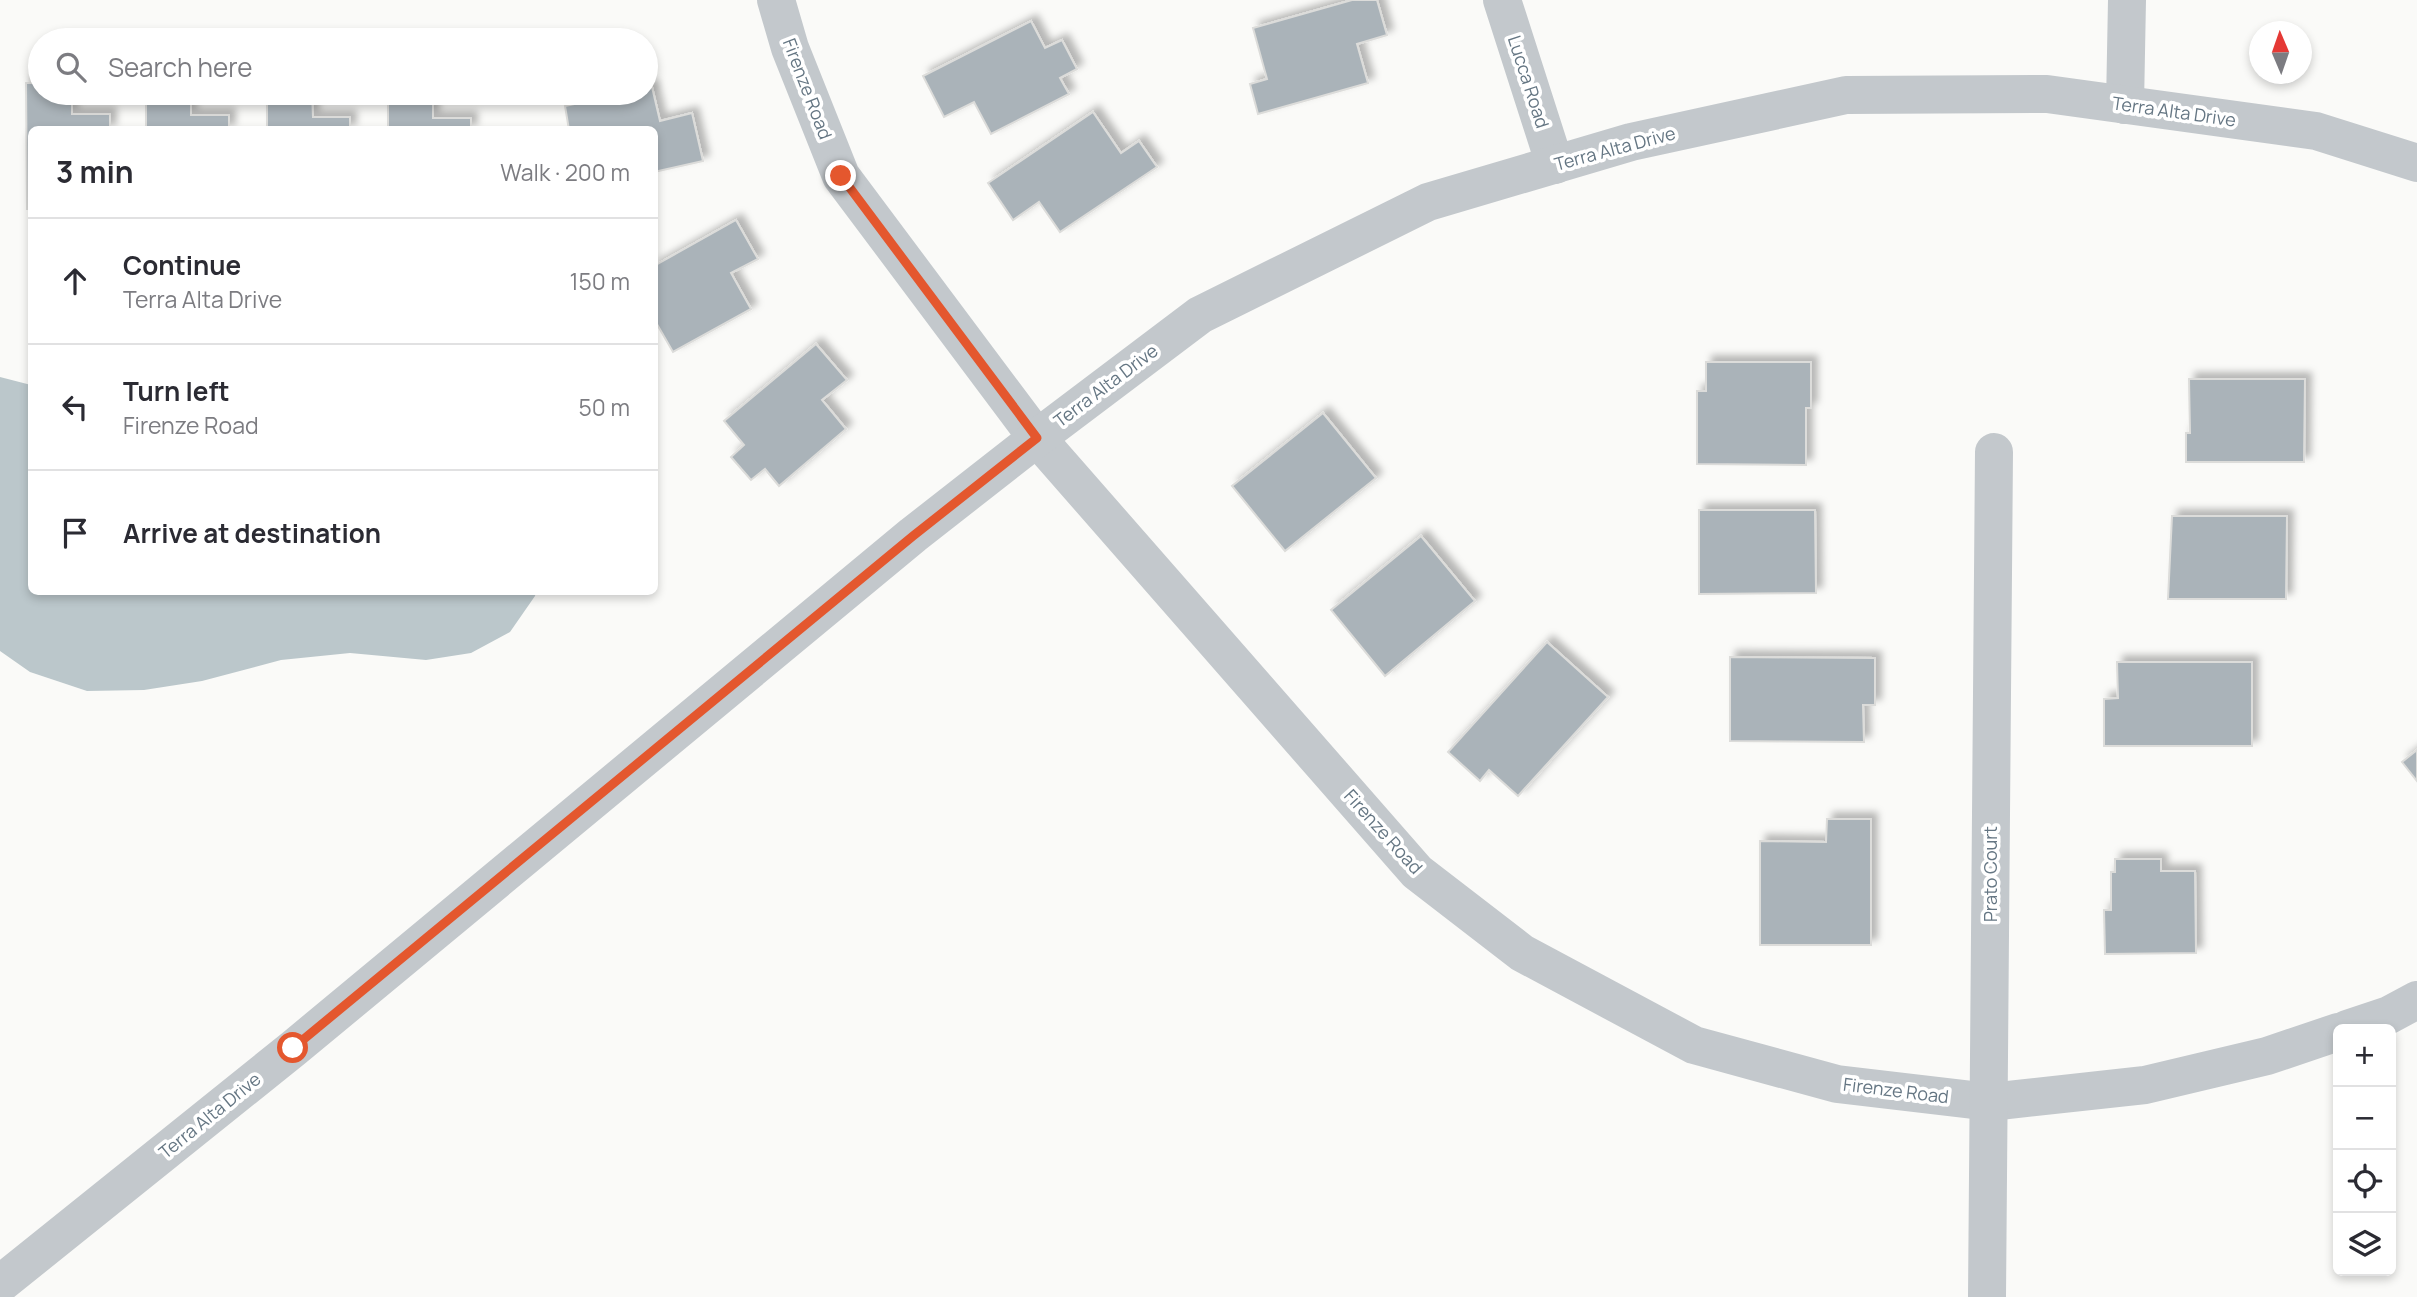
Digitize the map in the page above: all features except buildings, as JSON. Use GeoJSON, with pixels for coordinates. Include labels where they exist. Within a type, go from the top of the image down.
{"type":"FeatureCollection","features":[{"type":"Feature","properties":{"kind":"street","name":"Firenze Road"},"geometry":{"type":"LineString","coordinates":[[776,0],[790,48],[841,176],[1037,438],[1417,872],[1522,953],[1694,1045],[1837,1084],[1990,1102],[2145,1086],[2267,1056],[2333,1034]]}},
{"type":"Feature","properties":{"kind":"street","name":"Lucca Road"},"geometry":{"type":"LineString","coordinates":[[1502,0],[1555,165]]}},
{"type":"Feature","properties":{"kind":"street"},"geometry":{"type":"LineString","coordinates":[[2125,105],[2127,0]]}},
{"type":"Feature","properties":{"kind":"street","name":"Terra Alta Drive"},"geometry":{"type":"LineString","coordinates":[[0,1284],[293,1048],[913,536],[1037,438],[1200,315],[1428,202],[1631,142],[1846,94],[2047,94],[2316,131],[2417,163]]}},
{"type":"Feature","properties":{"kind":"street","name":"Prato Court"},"geometry":{"type":"LineString","coordinates":[[1987,1297],[1994,452]]}},
{"type":"Feature","properties":{"kind":"street"},"geometry":{"type":"LineString","coordinates":[[2362,1024],[2389,1015],[2417,1000]]}},
{"type":"Feature","properties":{"kind":"shaded area"},"geometry":{"type":"Polygon","coordinates":[[[0,377],[28,384],[28,595],[535,595],[510,632],[471,653],[426,660],[350,653],[281,660],[202,681],[144,690],[87,691],[30,672],[0,651],[0,377]]]}},
{"type":"Feature","properties":{"kind":"route"},"geometry":{"type":"LineString","coordinates":[[293,1048],[913,536],[1037,438],[841,176]]}}]}
